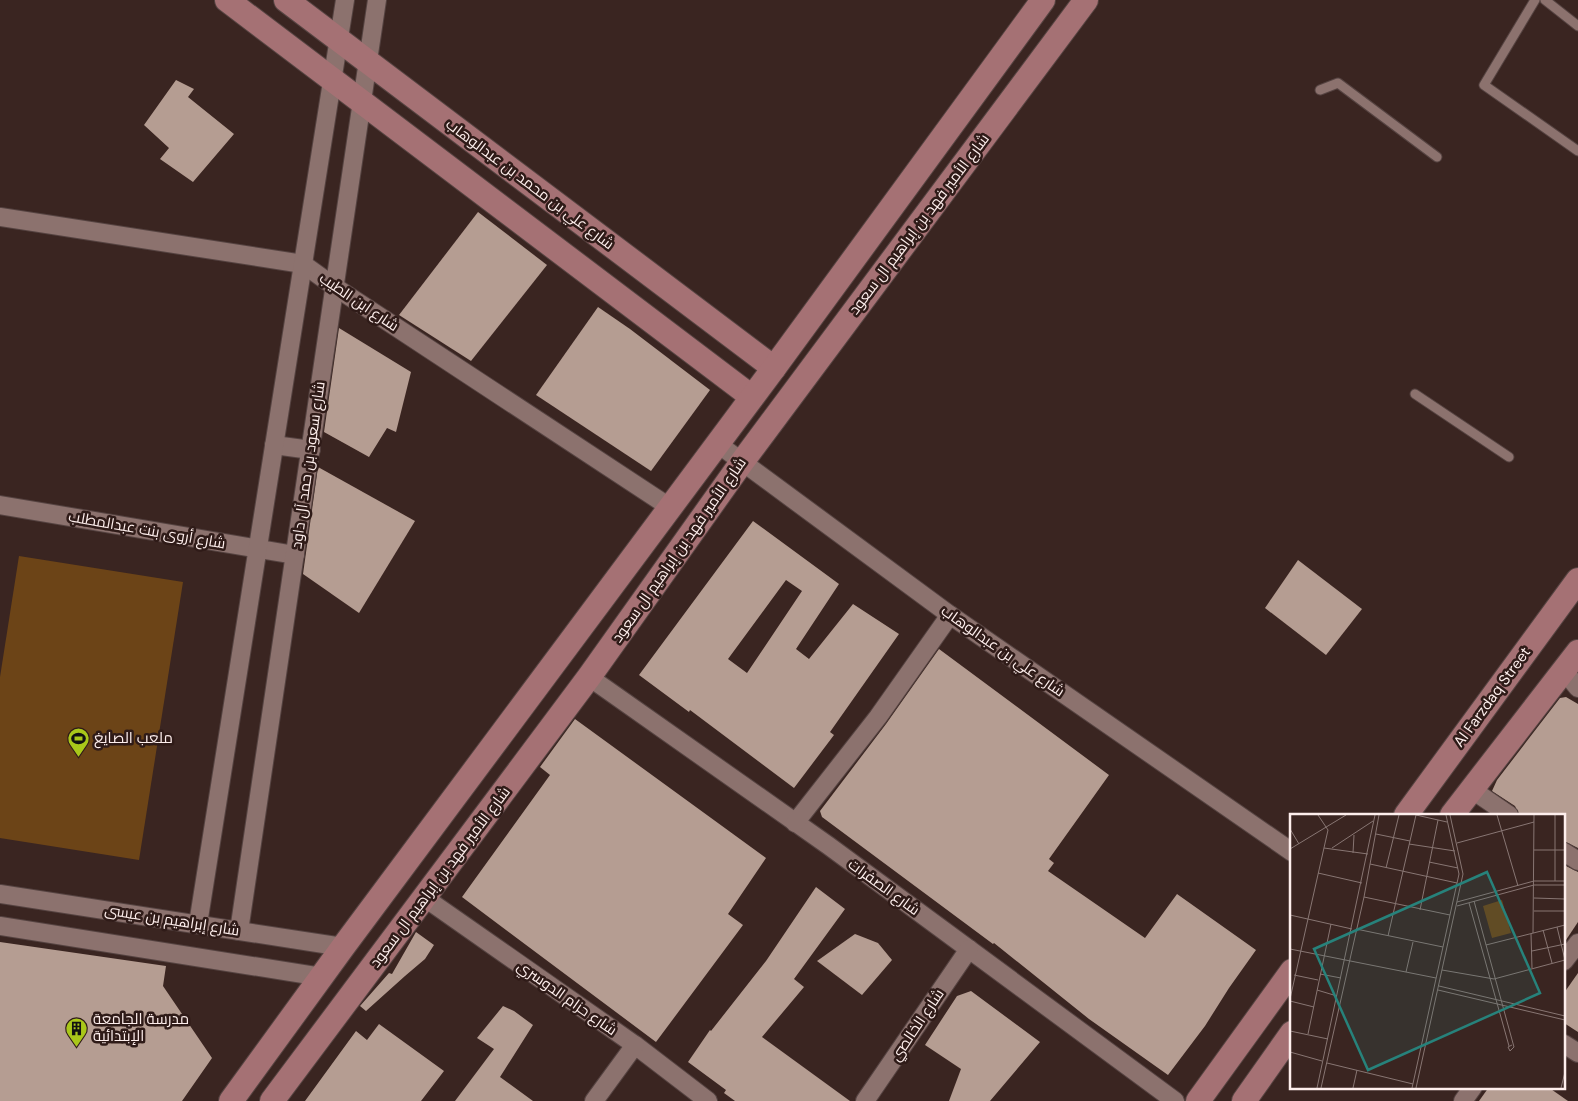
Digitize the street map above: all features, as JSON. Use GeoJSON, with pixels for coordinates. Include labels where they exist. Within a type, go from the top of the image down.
{"type":"FeatureCollection","features":[{"type":"Feature","properties":{"kind":"main road"},"geometry":{"type":"LineString","coordinates":[[227,0],[752,397]]}},
{"type":"Feature","properties":{"kind":"main road","name":"شارع علي بن محمد بن عبدالوهاب"},"geometry":{"type":"LineString","coordinates":[[286,0],[774,368]]}},
{"type":"Feature","properties":{"kind":"main road","name":"شارع الأمير فهد بن إبراهيم ال سعود"},"geometry":{"type":"LineString","coordinates":[[232,1101],[343,947],[671,508],[1043,0]]}},
{"type":"Feature","properties":{"kind":"main road","name":"شارع الأمير فهد بن إبراهيم ال سعود"},"geometry":{"type":"LineString","coordinates":[[272,1101],[589,677],[742,462],[1086,0]]}},
{"type":"Feature","properties":{"kind":"main road","name":"Al Farzdaq Street"},"geometry":{"type":"LineString","coordinates":[[1407,814],[1578,580]]}},
{"type":"Feature","properties":{"kind":"main road"},"geometry":{"type":"LineString","coordinates":[[1453,814],[1471,789],[1571,680],[1578,652]]}},
{"type":"Feature","properties":{"kind":"main road"},"geometry":{"type":"LineString","coordinates":[[1198,1101],[1290,974]]}},
{"type":"Feature","properties":{"kind":"main road"},"geometry":{"type":"LineString","coordinates":[[1244,1101],[1290,1036]]}},
{"type":"Feature","properties":{"kind":"street"},"geometry":{"type":"LineString","coordinates":[[198,924],[345,0]]}},
{"type":"Feature","properties":{"kind":"street","name":"شارع سعود بن حمد آل داود"},"geometry":{"type":"LineString","coordinates":[[239,931],[377,0]]}},
{"type":"Feature","properties":{"kind":"street","name":"شارع ابن الطيب"},"geometry":{"type":"LineString","coordinates":[[0,217],[303,264],[671,508]]}},
{"type":"Feature","properties":{"kind":"street"},"geometry":{"type":"LineString","coordinates":[[274,444],[310,450]]}},
{"type":"Feature","properties":{"kind":"street","name":"شارع علي بن عبدالوهاب"},"geometry":{"type":"LineString","coordinates":[[718,444],[950,615],[1290,851]]}},
{"type":"Feature","properties":{"kind":"street","name":"شارع أروى بنت عبدالمطلب"},"geometry":{"type":"LineString","coordinates":[[0,505],[295,555]]}},
{"type":"Feature","properties":{"kind":"street"},"geometry":{"type":"LineString","coordinates":[[796,823],[878,717],[950,615]]}},
{"type":"Feature","properties":{"kind":"street","name":"شارع الصفرات"},"geometry":{"type":"LineString","coordinates":[[589,677],[796,823],[1176,1101]]}},
{"type":"Feature","properties":{"kind":"street"},"geometry":{"type":"LineString","coordinates":[[1471,789],[1508,814]]}},
{"type":"Feature","properties":{"kind":"street"},"geometry":{"type":"LineString","coordinates":[[1566,853],[1578,861]]}},
{"type":"Feature","properties":{"kind":"street","name":"شارع إبراهيم بن عيسى"},"geometry":{"type":"LineString","coordinates":[[0,894],[343,947]]}},
{"type":"Feature","properties":{"kind":"street","name":"شارع حزام الدوسري"},"geometry":{"type":"LineString","coordinates":[[425,898],[634,1045],[708,1101]]}},
{"type":"Feature","properties":{"kind":"street"},"geometry":{"type":"LineString","coordinates":[[0,926],[322,977]]}},
{"type":"Feature","properties":{"kind":"street"},"geometry":{"type":"LineString","coordinates":[[1566,958],[1578,943]]}},
{"type":"Feature","properties":{"kind":"street","name":"شارع الخالصي"},"geometry":{"type":"LineString","coordinates":[[865,1101],[969,949]]}},
{"type":"Feature","properties":{"kind":"street"},"geometry":{"type":"LineString","coordinates":[[594,1101],[634,1045]]}},
{"type":"Feature","properties":{"kind":"street"},"geometry":{"type":"LineString","coordinates":[[1566,1045],[1578,1053]]}},
{"type":"Feature","properties":{"kind":"street"},"geometry":{"type":"LineString","coordinates":[[1463,1101],[1472,1088]]}},
{"type":"Feature","properties":{"kind":"lane"},"geometry":{"type":"LineString","coordinates":[[1535,0],[1484,85],[1578,151]]}},
{"type":"Feature","properties":{"kind":"lane"},"geometry":{"type":"LineString","coordinates":[[1545,0],[1578,26]]}},
{"type":"Feature","properties":{"kind":"lane"},"geometry":{"type":"LineString","coordinates":[[1320,90],[1338,83],[1437,157]]}},
{"type":"Feature","properties":{"kind":"lane"},"geometry":{"type":"LineString","coordinates":[[1415,394],[1509,458]]}},
{"type":"Feature","properties":{"kind":"shaded area","name":"ملعب الصايغ"},"geometry":{"type":"Polygon","coordinates":[[[19,556],[183,582],[139,860],[0,838],[0,677],[19,556]]]}},
{"type":"Feature","properties":{"kind":"building"},"geometry":{"type":"Polygon","coordinates":[[[176,80],[194,89],[188,97],[234,134],[193,182],[160,159],[169,148],[144,125],[176,80]]]}},
{"type":"Feature","properties":{"kind":"building"},"geometry":{"type":"Polygon","coordinates":[[[478,212],[547,265],[471,361],[399,315],[478,212]]]}},
{"type":"Feature","properties":{"kind":"building"},"geometry":{"type":"Polygon","coordinates":[[[598,307],[710,390],[651,471],[536,395],[598,307]]]}},
{"type":"Feature","properties":{"kind":"building"},"geometry":{"type":"Polygon","coordinates":[[[339,328],[411,372],[396,432],[387,428],[369,457],[324,432],[339,328]]]}},
{"type":"Feature","properties":{"kind":"building"},"geometry":{"type":"Polygon","coordinates":[[[318,467],[415,521],[359,613],[303,574],[318,467]]]}},
{"type":"Feature","properties":{"kind":"building"},"geometry":{"type":"Polygon","coordinates":[[[753,521],[839,584],[796,649],[809,659],[853,604],[899,634],[830,732],[834,735],[794,788],[690,710],[689,712],[639,675],[753,521]],[[786,580],[728,659],[747,673],[802,591],[786,580]]]}},
{"type":"Feature","properties":{"kind":"building"},"geometry":{"type":"Polygon","coordinates":[[[1298,560],[1362,609],[1326,655],[1265,608],[1298,560]]]}},
{"type":"Feature","properties":{"kind":"building"},"geometry":{"type":"Polygon","coordinates":[[[939,649],[1109,775],[1049,859],[1054,863],[1048,871],[1145,938],[1177,894],[1256,950],[1205,1026],[1168,1075],[1089,1019],[994,943],[822,817],[820,811],[886,724],[939,649]]]}},
{"type":"Feature","properties":{"kind":"building"},"geometry":{"type":"Polygon","coordinates":[[[1566,697],[1578,704],[1578,848],[1566,842],[1566,814],[1519,814],[1515,806],[1492,791],[1497,780],[1560,698],[1566,697]]]}},
{"type":"Feature","properties":{"kind":"building"},"geometry":{"type":"Polygon","coordinates":[[[575,719],[766,858],[728,914],[743,925],[656,1042],[462,897],[550,775],[540,767],[575,719]]]}},
{"type":"Feature","properties":{"kind":"building"},"geometry":{"type":"Polygon","coordinates":[[[1566,866],[1578,872],[1578,922],[1566,940],[1566,866]]]}},
{"type":"Feature","properties":{"kind":"building"},"geometry":{"type":"Polygon","coordinates":[[[816,887],[845,909],[794,979],[804,987],[762,1037],[850,1101],[735,1101],[724,1093],[726,1090],[688,1062],[710,1030],[766,961],[816,887]]]}},
{"type":"Feature","properties":{"kind":"building"},"geometry":{"type":"Polygon","coordinates":[[[416,932],[434,945],[425,959],[366,1011],[360,1006],[389,973],[392,974],[416,932]]]}},
{"type":"Feature","properties":{"kind":"building"},"geometry":{"type":"Polygon","coordinates":[[[855,934],[878,943],[892,960],[862,995],[817,961],[855,934]]]}},
{"type":"Feature","properties":{"kind":"building","name":"مدرسة الجامعة الإبتدائية"},"geometry":{"type":"Polygon","coordinates":[[[0,942],[166,966],[163,986],[212,1058],[182,1101],[0,1101],[0,942]]]}},
{"type":"Feature","properties":{"kind":"building"},"geometry":{"type":"Polygon","coordinates":[[[1578,973],[1578,1032],[1566,1024],[1566,990],[1578,973]]]}},
{"type":"Feature","properties":{"kind":"building"},"geometry":{"type":"Polygon","coordinates":[[[971,991],[1040,1042],[990,1101],[949,1101],[961,1069],[925,1045],[957,996],[971,991]]]}},
{"type":"Feature","properties":{"kind":"building"},"geometry":{"type":"Polygon","coordinates":[[[503,1006],[514,1011],[533,1025],[500,1077],[533,1101],[455,1101],[494,1049],[477,1038],[503,1006]]]}},
{"type":"Feature","properties":{"kind":"building"},"geometry":{"type":"Polygon","coordinates":[[[379,1024],[444,1071],[421,1101],[305,1101],[356,1031],[367,1040],[379,1024]]]}},
{"type":"Feature","properties":{"kind":"building"},"geometry":{"type":"Polygon","coordinates":[[[1488,1088],[1549,1088],[1568,1101],[1479,1101],[1488,1088]]]}},
{"type":"Feature","properties":{"kind":"place","name":"ملعب الصايغ"},"geometry":{"type":"Point","coordinates":[78,757]}},
{"type":"Feature","properties":{"kind":"place","name":"مدرسة الجامعة الإبتدائية"},"geometry":{"type":"Point","coordinates":[77,1047]}}]}
